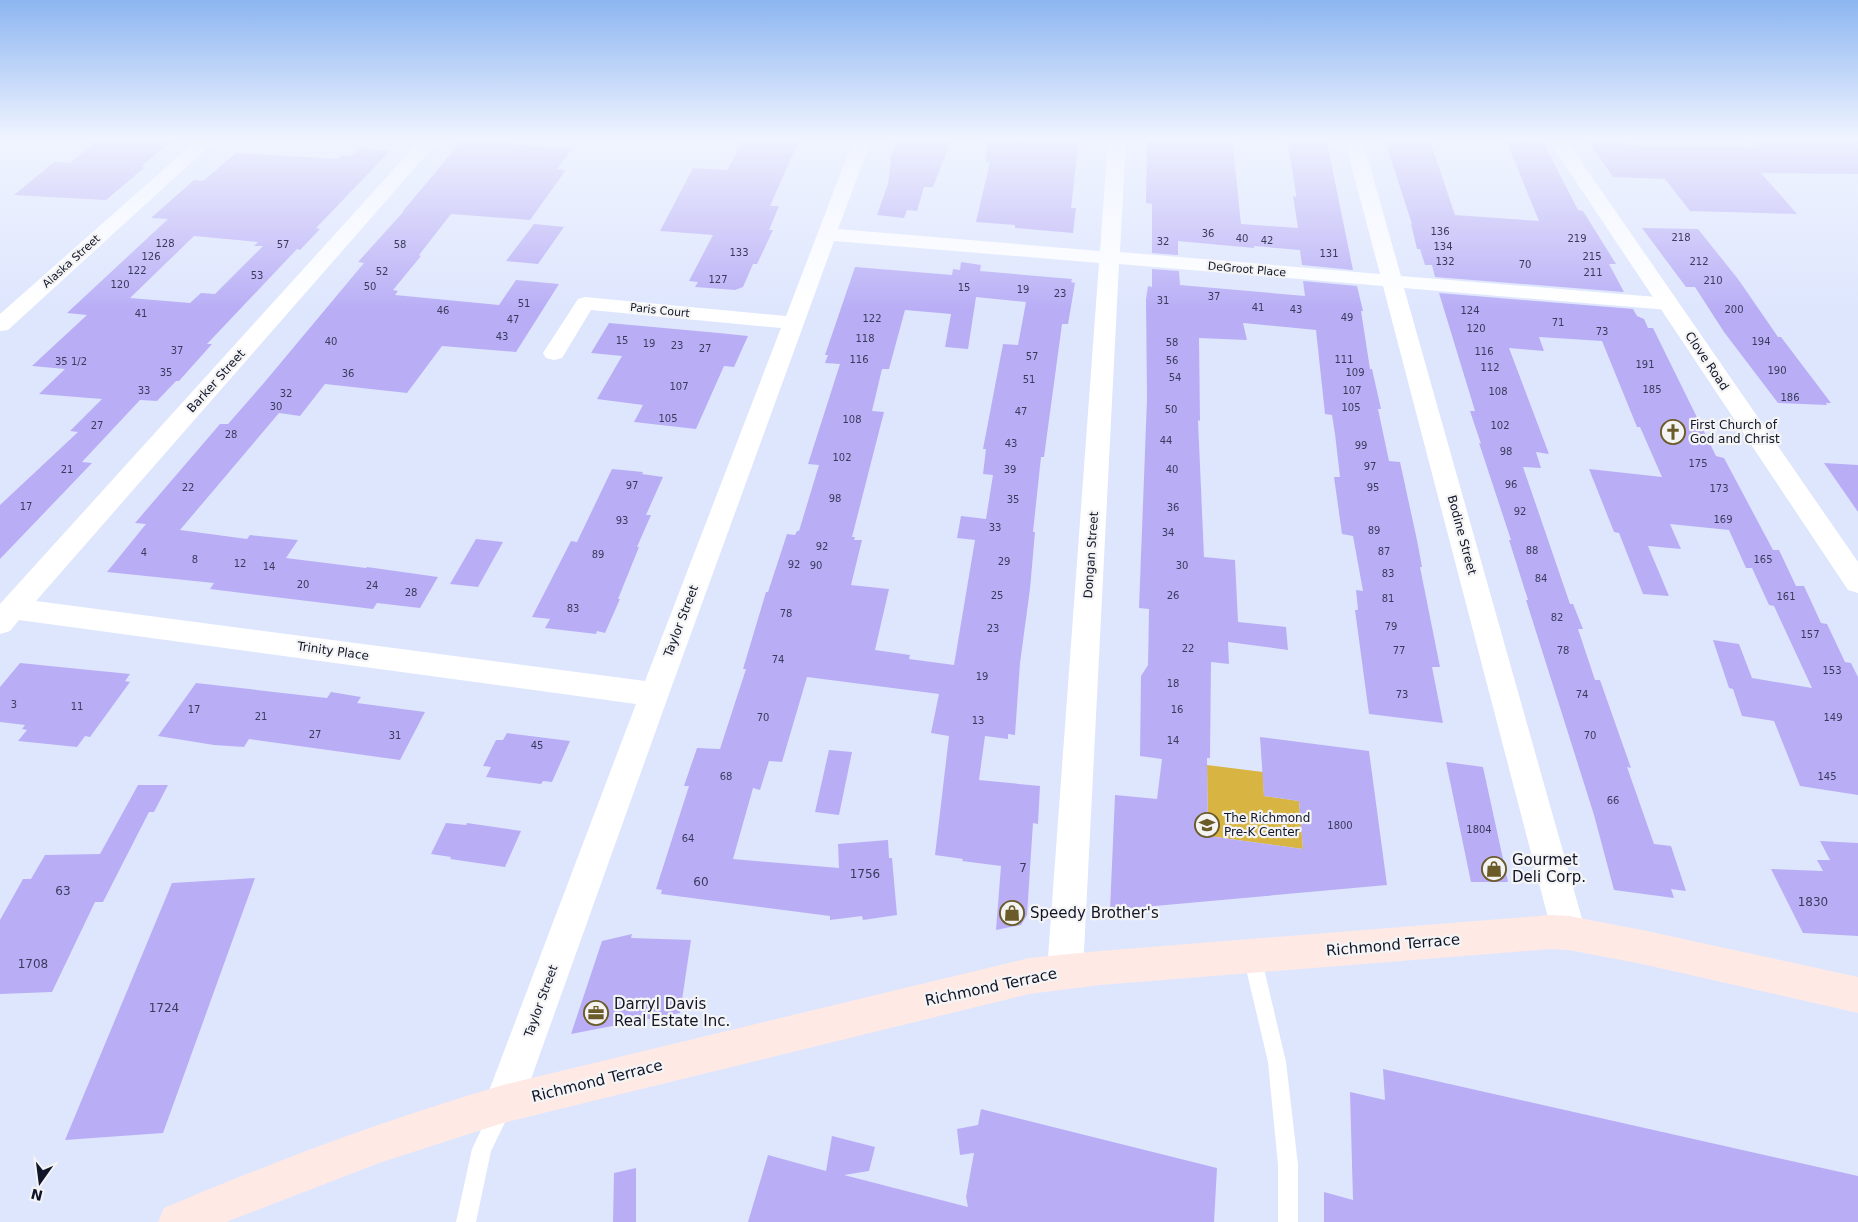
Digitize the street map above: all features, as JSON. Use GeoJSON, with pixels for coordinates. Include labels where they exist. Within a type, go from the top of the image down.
{"type":"FeatureCollection","features":[{"type":"Feature","properties":{"kind":"main road","name":"Richmond Terrace"},"geometry":{"type":"LineString","coordinates":[[178,1222],[273,1182],[424,1127],[503,1104],[996,983],[1066,971],[1533,933],[1569,933],[1642,946],[1858,996]]}},
{"type":"Feature","properties":{"kind":"street","name":"Alaska Street"},"geometry":{"type":"LineString","coordinates":[[0,325],[145,195]]}},
{"type":"Feature","properties":{"kind":"street","name":"Barker Street"},"geometry":{"type":"LineString","coordinates":[[6,616],[381,195]]}},
{"type":"Feature","properties":{"kind":"street","name":"Taylor Street"},"geometry":{"type":"LineString","coordinates":[[503,1104],[841,195]]}},
{"type":"Feature","properties":{"kind":"street","name":"Dongan Street"},"geometry":{"type":"LineString","coordinates":[[1066,971],[1113,195]]}},
{"type":"Feature","properties":{"kind":"street","name":"Bodine Street"},"geometry":{"type":"LineString","coordinates":[[1369,195],[1569,933]]}},
{"type":"Feature","properties":{"kind":"street","name":"Clove Road"},"geometry":{"type":"LineString","coordinates":[[1595,195],[1858,583]]}},
{"type":"Feature","properties":{"kind":"street","name":"DeGroot Place"},"geometry":{"type":"LineString","coordinates":[[826,234],[1669,304]]}},
{"type":"Feature","properties":{"kind":"street","name":"Paris Court"},"geometry":{"type":"LineString","coordinates":[[554,353],[585,303],[793,323]]}},
{"type":"Feature","properties":{"kind":"street","name":"Trinity Place"},"geometry":{"type":"LineString","coordinates":[[6,616],[654,694]]}},
{"type":"Feature","properties":{"kind":"lane"},"geometry":{"type":"LineString","coordinates":[[1252,956],[1278,1062],[1288,1164],[1288,1222]]}},
{"type":"Feature","properties":{"kind":"lane"},"geometry":{"type":"LineString","coordinates":[[466,1222],[482,1148],[503,1104]]}},
{"type":"Feature","properties":{"kind":"shaded area"},"geometry":{"type":"Polygon","coordinates":[[[1207,765],[1263,772],[1264,796],[1299,801],[1303,849],[1208,836],[1207,765]]]}},
{"type":"Feature","properties":{"kind":"building"},"geometry":{"type":"Polygon","coordinates":[[[14,195],[112,195],[106,200],[14,195]]]}},
{"type":"Feature","properties":{"kind":"building"},"geometry":{"type":"Polygon","coordinates":[[[177,195],[348,195],[316,228],[320,229],[300,250],[297,249],[207,344],[212,344],[179,381],[176,381],[157,401],[140,400],[82,462],[92,463],[0,559],[0,505],[78,432],[70,431],[102,399],[39,394],[65,369],[32,366],[87,315],[67,313],[168,219],[151,218],[177,195]],[[194,236],[130,298],[190,303],[201,293],[215,294],[263,246],[254,246],[258,242],[194,236]]]}},
{"type":"Feature","properties":{"kind":"building"},"geometry":{"type":"Polygon","coordinates":[[[416,195],[548,195],[530,220],[451,214],[419,255],[421,256],[393,290],[398,291],[395,295],[499,305],[516,280],[559,284],[516,352],[442,346],[407,393],[325,384],[300,416],[279,413],[180,530],[247,539],[250,535],[298,540],[286,558],[438,577],[420,608],[377,603],[373,609],[210,589],[214,583],[107,572],[146,524],[135,523],[220,424],[228,424],[263,384],[364,263],[358,262],[416,195]]]}},
{"type":"Feature","properties":{"kind":"building"},"geometry":{"type":"Polygon","coordinates":[[[679,195],[775,195],[770,206],[779,206],[769,230],[773,230],[757,264],[753,264],[743,287],[735,290],[695,287],[698,282],[689,281],[713,235],[660,231],[679,195]]]}},
{"type":"Feature","properties":{"kind":"building"},"geometry":{"type":"Polygon","coordinates":[[[884,195],[922,195],[917,211],[907,210],[904,218],[877,215],[884,195]]]}},
{"type":"Feature","properties":{"kind":"building"},"geometry":{"type":"Polygon","coordinates":[[[982,195],[1072,195],[1071,208],[1076,208],[1073,233],[1015,228],[1015,225],[976,222],[982,195]]]}},
{"type":"Feature","properties":{"kind":"building"},"geometry":{"type":"Polygon","coordinates":[[[1146,195],[1238,195],[1241,224],[1298,228],[1293,196],[1338,195],[1353,270],[1302,265],[1300,250],[1254,246],[1254,248],[1178,241],[1178,255],[1152,253],[1152,204],[1146,203],[1146,195]]]}},
{"type":"Feature","properties":{"kind":"building"},"geometry":{"type":"Polygon","coordinates":[[[1403,195],[1448,195],[1455,215],[1539,221],[1528,195],[1570,195],[1578,210],[1583,211],[1616,264],[1609,264],[1624,292],[1435,277],[1432,265],[1425,265],[1420,249],[1417,249],[1412,224],[1403,195]]]}},
{"type":"Feature","properties":{"kind":"building"},"geometry":{"type":"Polygon","coordinates":[[[1678,195],[1780,195],[1797,214],[1690,211],[1678,195]]]}},
{"type":"Feature","properties":{"kind":"building"},"geometry":{"type":"Polygon","coordinates":[[[534,224],[564,227],[538,264],[506,261],[534,224]]]}},
{"type":"Feature","properties":{"kind":"building"},"geometry":{"type":"Polygon","coordinates":[[[1642,228],[1698,229],[1738,279],[1778,337],[1781,337],[1831,403],[1826,403],[1827,405],[1778,403],[1724,332],[1695,287],[1686,287],[1642,228]]]}},
{"type":"Feature","properties":{"kind":"building"},"geometry":{"type":"Polygon","coordinates":[[[961,262],[981,265],[980,271],[1072,279],[1071,282],[1075,283],[1068,324],[1062,324],[1044,457],[1041,457],[1033,532],[1035,532],[1030,589],[1020,663],[1015,735],[1008,734],[1008,739],[985,736],[979,780],[1040,786],[1038,824],[1033,823],[1027,915],[1021,925],[996,930],[1001,866],[935,855],[949,736],[931,733],[939,694],[807,677],[782,762],[769,761],[760,790],[753,788],[733,859],[839,868],[838,844],[888,840],[889,858],[892,858],[897,915],[863,920],[862,916],[830,920],[830,916],[661,894],[662,890],[656,889],[689,786],[684,786],[697,748],[720,749],[746,669],[743,669],[766,592],[768,592],[787,534],[795,535],[799,531],[819,465],[808,464],[840,364],[825,363],[828,355],[825,355],[855,267],[952,275],[953,269],[960,270],[961,262]],[[976,297],[968,349],[945,347],[951,314],[905,310],[889,369],[882,369],[872,411],[884,412],[852,537],[855,537],[854,540],[862,540],[851,585],[889,589],[875,650],[910,655],[909,659],[954,665],[975,540],[957,538],[961,516],[986,519],[993,475],[983,474],[986,449],[983,449],[1003,344],[1018,345],[1026,302],[976,297]]]}},
{"type":"Feature","properties":{"kind":"building"},"geometry":{"type":"Polygon","coordinates":[[[1152,269],[1179,271],[1180,285],[1305,296],[1303,281],[1357,286],[1363,311],[1361,311],[1370,369],[1372,369],[1381,409],[1378,409],[1389,461],[1400,462],[1417,540],[1422,567],[1420,567],[1440,667],[1432,667],[1443,723],[1369,714],[1355,610],[1358,610],[1356,590],[1363,591],[1353,536],[1342,534],[1334,477],[1340,477],[1335,434],[1332,415],[1325,414],[1316,330],[1243,323],[1247,340],[1199,338],[1200,421],[1198,420],[1204,557],[1235,560],[1238,622],[1286,627],[1288,650],[1228,642],[1229,664],[1211,662],[1210,758],[1207,758],[1208,836],[1303,849],[1299,801],[1264,796],[1260,737],[1369,751],[1387,885],[1110,910],[1115,795],[1157,799],[1162,759],[1140,756],[1141,676],[1148,665],[1149,609],[1139,608],[1147,399],[1146,299],[1148,286],[1152,287],[1152,269]]]}},
{"type":"Feature","properties":{"kind":"building"},"geometry":{"type":"Polygon","coordinates":[[[1439,293],[1633,309],[1637,316],[1644,319],[1648,328],[1653,328],[1716,456],[1724,458],[1773,550],[1779,550],[1796,586],[1804,586],[1821,623],[1827,624],[1845,662],[1851,663],[1858,677],[1858,795],[1800,786],[1774,721],[1742,716],[1733,689],[1729,688],[1713,640],[1739,644],[1752,678],[1812,688],[1774,606],[1769,605],[1752,568],[1746,568],[1729,530],[1670,524],[1681,549],[1648,546],[1669,596],[1643,594],[1619,533],[1614,532],[1589,469],[1662,477],[1640,427],[1637,427],[1602,341],[1539,337],[1544,351],[1509,348],[1549,454],[1536,452],[1541,468],[1523,467],[1570,604],[1573,604],[1583,629],[1578,629],[1595,680],[1600,680],[1631,768],[1627,767],[1654,844],[1671,846],[1686,891],[1671,889],[1674,898],[1614,890],[1594,815],[1526,600],[1528,600],[1509,540],[1511,540],[1479,443],[1481,444],[1470,411],[1475,411],[1439,293]]]}},
{"type":"Feature","properties":{"kind":"building"},"geometry":{"type":"Polygon","coordinates":[[[609,323],[748,336],[734,367],[724,366],[696,429],[634,422],[643,405],[597,399],[622,356],[591,353],[609,323]]]}},
{"type":"Feature","properties":{"kind":"building"},"geometry":{"type":"Polygon","coordinates":[[[1824,463],[1858,465],[1858,512],[1824,463]]]}},
{"type":"Feature","properties":{"kind":"building"},"geometry":{"type":"Polygon","coordinates":[[[612,469],[643,472],[642,474],[663,477],[646,515],[651,515],[637,547],[639,547],[618,599],[620,599],[605,633],[597,631],[596,634],[545,628],[550,619],[532,617],[571,541],[577,542],[612,469]]]}},
{"type":"Feature","properties":{"kind":"building"},"geometry":{"type":"Polygon","coordinates":[[[476,539],[503,542],[478,587],[450,584],[476,539]]]}},
{"type":"Feature","properties":{"kind":"building"},"geometry":{"type":"Polygon","coordinates":[[[20,663],[130,674],[125,681],[130,682],[90,737],[85,736],[77,747],[18,741],[27,730],[22,729],[25,725],[0,722],[0,687],[20,663]]]}},
{"type":"Feature","properties":{"kind":"building"},"geometry":{"type":"Polygon","coordinates":[[[196,683],[327,698],[331,692],[361,697],[357,703],[425,712],[400,760],[249,739],[244,747],[214,745],[158,736],[196,683]]]}},
{"type":"Feature","properties":{"kind":"building"},"geometry":{"type":"Polygon","coordinates":[[[507,733],[570,741],[552,782],[543,781],[541,784],[486,777],[491,767],[483,766],[496,740],[503,740],[507,733]]]}},
{"type":"Feature","properties":{"kind":"building"},"geometry":{"type":"Polygon","coordinates":[[[829,750],[852,752],[839,815],[815,812],[829,750]]]}},
{"type":"Feature","properties":{"kind":"building"},"geometry":{"type":"Polygon","coordinates":[[[1446,762],[1483,767],[1508,882],[1471,882],[1446,762]]]}},
{"type":"Feature","properties":{"kind":"building"},"geometry":{"type":"Polygon","coordinates":[[[138,785],[168,785],[154,812],[149,812],[103,902],[95,902],[52,992],[0,994],[0,920],[23,879],[31,879],[45,855],[100,854],[138,785]]]}},
{"type":"Feature","properties":{"kind":"building"},"geometry":{"type":"Polygon","coordinates":[[[446,823],[466,825],[467,823],[521,831],[505,867],[450,859],[451,857],[431,854],[446,823]]]}},
{"type":"Feature","properties":{"kind":"building"},"geometry":{"type":"Polygon","coordinates":[[[1820,841],[1858,843],[1858,936],[1803,933],[1771,869],[1823,871],[1817,860],[1830,860],[1820,841]]]}},
{"type":"Feature","properties":{"kind":"building"},"geometry":{"type":"Polygon","coordinates":[[[255,878],[163,1133],[65,1140],[172,883],[255,878]]]}},
{"type":"Feature","properties":{"kind":"building"},"geometry":{"type":"Polygon","coordinates":[[[632,934],[631,938],[691,940],[680,1013],[571,1034],[602,941],[632,934]]]}},
{"type":"Feature","properties":{"kind":"building"},"geometry":{"type":"Polygon","coordinates":[[[1383,1069],[1858,1176],[1858,1222],[1324,1222],[1324,1192],[1353,1200],[1350,1092],[1385,1100],[1383,1069]]]}},
{"type":"Feature","properties":{"kind":"building"},"geometry":{"type":"Polygon","coordinates":[[[981,1109],[1217,1168],[1214,1222],[748,1222],[768,1155],[826,1171],[832,1136],[875,1147],[869,1171],[844,1175],[968,1207],[966,1197],[974,1153],[960,1155],[957,1129],[978,1125],[981,1109]]]}},
{"type":"Feature","properties":{"kind":"building"},"geometry":{"type":"Polygon","coordinates":[[[636,1168],[636,1222],[613,1222],[614,1173],[636,1168]]]}},
{"type":"Feature","properties":{"kind":"place","name":"First Church of God and Christ"},"geometry":{"type":"Point","coordinates":[1673,432]}},
{"type":"Feature","properties":{"kind":"place","name":"The Richmond Pre-K Center"},"geometry":{"type":"Point","coordinates":[1207,825]}},
{"type":"Feature","properties":{"kind":"place","name":"Gourmet Deli Corp."},"geometry":{"type":"Point","coordinates":[1494,869]}},
{"type":"Feature","properties":{"kind":"place","name":"Speedy Brother's"},"geometry":{"type":"Point","coordinates":[1012,913]}},
{"type":"Feature","properties":{"kind":"place","name":"Darryl Davis Real Estate Inc."},"geometry":{"type":"Point","coordinates":[596,1013]}}]}
